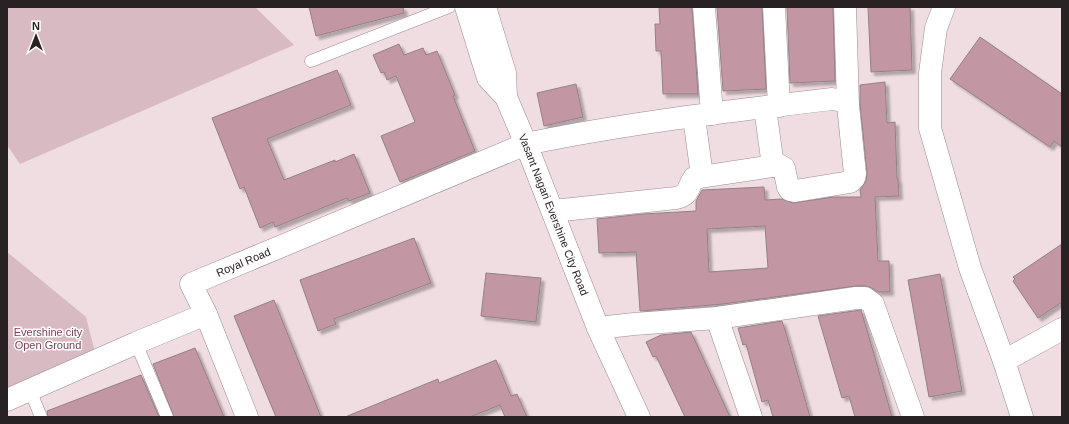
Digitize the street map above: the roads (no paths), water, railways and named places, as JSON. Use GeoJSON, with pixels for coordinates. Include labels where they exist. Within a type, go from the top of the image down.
{"type":"FeatureCollection","features":[{"type":"Feature","properties":{"kind":"street"},"geometry":{"type":"LineString","coordinates":[[466,7],[488,78],[506,97]]}},
{"type":"Feature","properties":{"kind":"street","name":"Vasant Nagari Evershine City Road"},"geometry":{"type":"LineString","coordinates":[[484,7],[505,73],[506,97],[598,328],[639,417]]}},
{"type":"Feature","properties":{"kind":"street"},"geometry":{"type":"LineString","coordinates":[[702,176],[704,7]]}},
{"type":"Feature","properties":{"kind":"street"},"geometry":{"type":"LineString","coordinates":[[773,166],[772,107],[774,7]]}},
{"type":"Feature","properties":{"kind":"street"},"geometry":{"type":"LineString","coordinates":[[552,211],[683,196],[689,190],[694,178],[779,165],[784,168],[790,190],[795,191],[853,181],[855,174],[848,105],[845,7]]}},
{"type":"Feature","properties":{"kind":"street"},"geometry":{"type":"LineString","coordinates":[[944,7],[936,28],[930,73],[930,128],[970,268],[1004,361],[1022,417]]}},
{"type":"Feature","properties":{"kind":"street"},"geometry":{"type":"LineString","coordinates":[[526,144],[568,135],[703,115],[832,99],[843,100],[848,105]]}},
{"type":"Feature","properties":{"kind":"street","name":"Royal Road"},"geometry":{"type":"LineString","coordinates":[[206,314],[191,284],[526,144]]}},
{"type":"Feature","properties":{"kind":"street"},"geometry":{"type":"LineString","coordinates":[[598,328],[717,318],[856,298],[866,298],[872,304],[913,417]]}},
{"type":"Feature","properties":{"kind":"street"},"geometry":{"type":"LineString","coordinates":[[7,400],[206,314],[247,417]]}},
{"type":"Feature","properties":{"kind":"street"},"geometry":{"type":"LineString","coordinates":[[717,318],[751,417]]}},
{"type":"Feature","properties":{"kind":"street"},"geometry":{"type":"LineString","coordinates":[[1004,361],[1062,330]]}},
{"type":"Feature","properties":{"kind":"lane"},"geometry":{"type":"LineString","coordinates":[[311,61],[449,7]]}},
{"type":"Feature","properties":{"kind":"lane"},"geometry":{"type":"LineString","coordinates":[[136,343],[167,417]]}},
{"type":"Feature","properties":{"kind":"lane"},"geometry":{"type":"LineString","coordinates":[[30,390],[41,417]]}},
{"type":"Feature","properties":{"kind":"park label","name":"Evershine city Open Ground"},"geometry":{"type":"Point","coordinates":[48,338]}}]}
